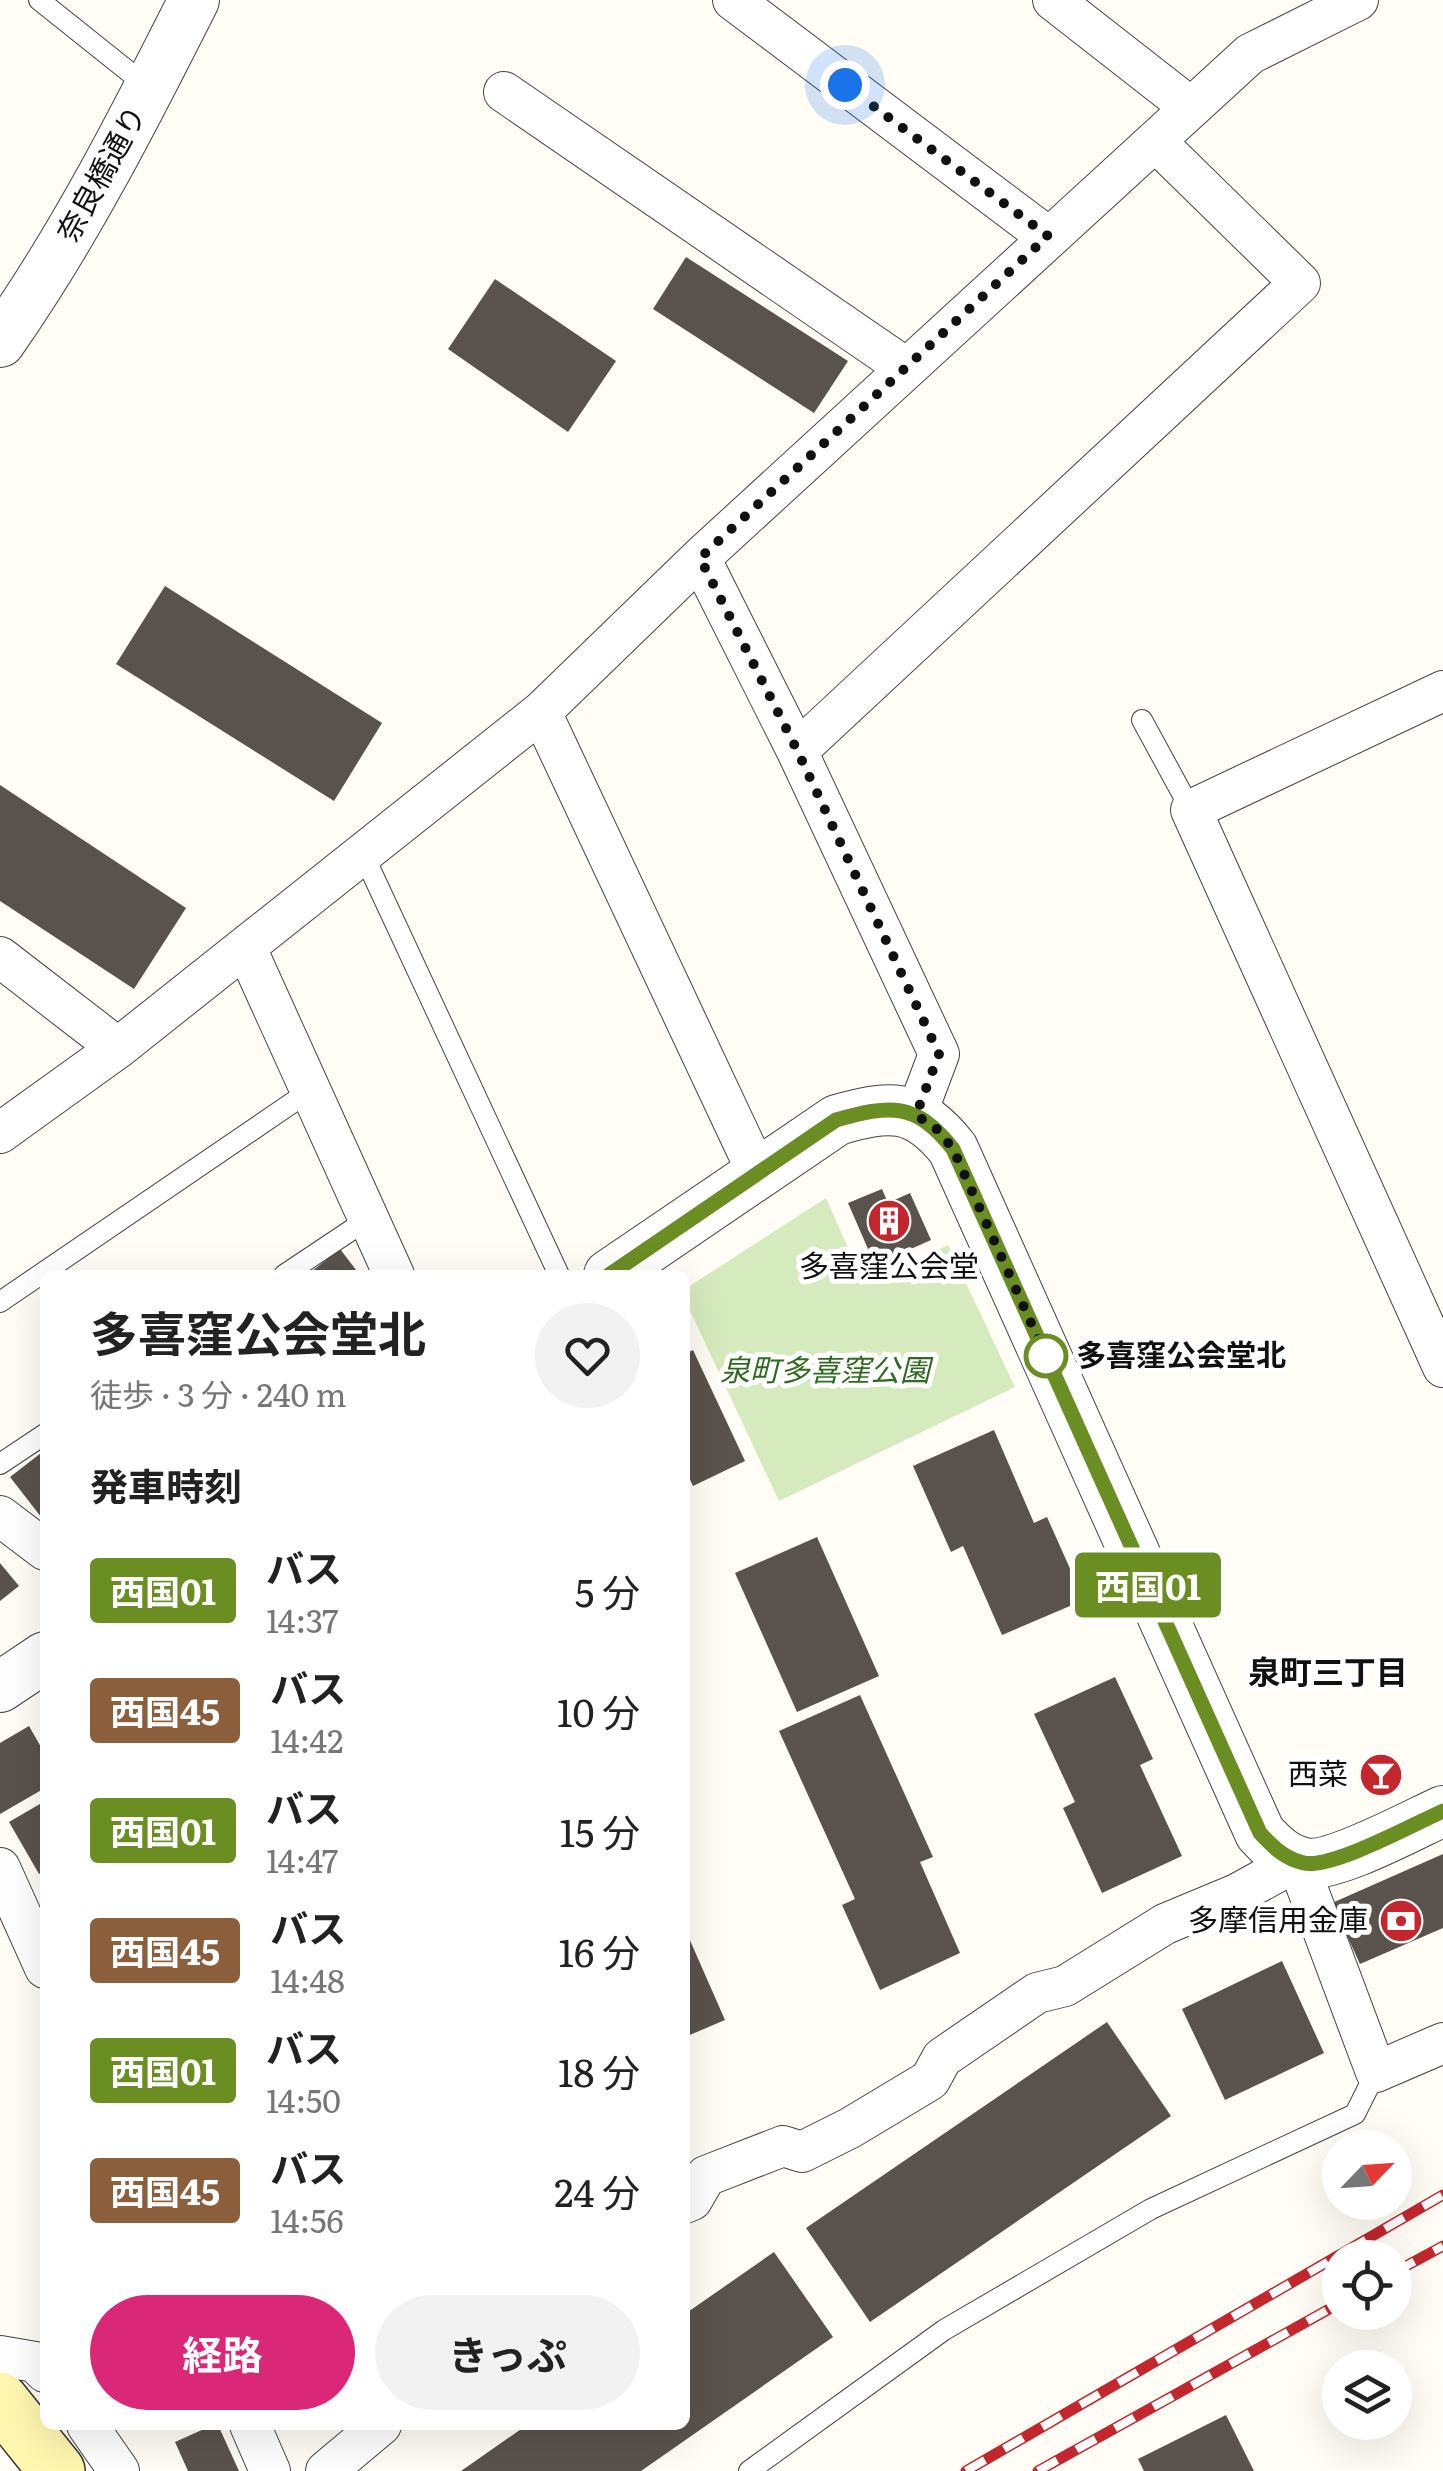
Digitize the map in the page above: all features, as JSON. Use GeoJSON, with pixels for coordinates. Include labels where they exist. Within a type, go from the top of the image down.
{"type":"FeatureCollection","features":[{"type":"Feature","properties":{"kind":"main road"},"geometry":{"type":"LineString","coordinates":[[10,2413],[57,2471]]}},
{"type":"Feature","properties":{"kind":"street","name":"奈良橋通り"},"geometry":{"type":"LineString","coordinates":[[0,342],[44,280],[194,0]]}},
{"type":"Feature","properties":{"kind":"street"},"geometry":{"type":"LineString","coordinates":[[1053,0],[1190,106]]}},
{"type":"Feature","properties":{"kind":"street"},"geometry":{"type":"LineString","coordinates":[[0,1133],[118,1048],[541,712],[700,558],[1250,54],[1358,0]]}},
{"type":"Feature","properties":{"kind":"street"},"geometry":{"type":"LineString","coordinates":[[755,7],[1048,236]]}},
{"type":"Feature","properties":{"kind":"street"},"geometry":{"type":"LineString","coordinates":[[504,92],[906,368]]}},
{"type":"Feature","properties":{"kind":"street"},"geometry":{"type":"LineString","coordinates":[[797,750],[1300,283],[1155,141]]}},
{"type":"Feature","properties":{"kind":"street"},"geometry":{"type":"LineString","coordinates":[[700,558],[797,750],[939,1054],[916,1115]]}},
{"type":"Feature","properties":{"kind":"street"},"geometry":{"type":"LineString","coordinates":[[1443,691],[1191,810],[1443,1367]]}},
{"type":"Feature","properties":{"kind":"street"},"geometry":{"type":"LineString","coordinates":[[541,712],[758,1174]]}},
{"type":"Feature","properties":{"kind":"street"},"geometry":{"type":"LineString","coordinates":[[246,948],[392,1270]]}},
{"type":"Feature","properties":{"kind":"street"},"geometry":{"type":"LineString","coordinates":[[0,957],[118,1048]]}},
{"type":"Feature","properties":{"kind":"street"},"geometry":{"type":"LineString","coordinates":[[616,1270],[836,1120],[878,1108],[916,1115],[938,1130],[953,1149],[1260,1833],[1276,1852],[1297,1861],[1330,1862],[1443,1811]]}},
{"type":"Feature","properties":{"kind":"street"},"geometry":{"type":"LineString","coordinates":[[0,1516],[40,1546]]}},
{"type":"Feature","properties":{"kind":"street"},"geometry":{"type":"LineString","coordinates":[[0,1687],[40,1660]]}},
{"type":"Feature","properties":{"kind":"street"},"geometry":{"type":"LineString","coordinates":[[1297,1861],[1376,2072],[1443,2043]]}},
{"type":"Feature","properties":{"kind":"street"},"geometry":{"type":"LineString","coordinates":[[690,2201],[706,2176],[783,2146],[802,2152],[850,2128],[930,2080],[942,2058],[1037,1993],[1065,1986],[1165,1924],[1237,1894],[1297,1861]]}},
{"type":"Feature","properties":{"kind":"street"},"geometry":{"type":"LineString","coordinates":[[0,1868],[40,1957]]}},
{"type":"Feature","properties":{"kind":"street"},"geometry":{"type":"LineString","coordinates":[[0,2356],[35,2362],[40,2367]]}},
{"type":"Feature","properties":{"kind":"street"},"geometry":{"type":"LineString","coordinates":[[91,2430],[120,2471]]}},
{"type":"Feature","properties":{"kind":"street"},"geometry":{"type":"LineString","coordinates":[[252,2430],[270,2471]]}},
{"type":"Feature","properties":{"kind":"street"},"geometry":{"type":"LineString","coordinates":[[326,2471],[375,2430]]}},
{"type":"Feature","properties":{"kind":"lane"},"geometry":{"type":"LineString","coordinates":[[39,0],[150,88]]}},
{"type":"Feature","properties":{"kind":"lane"},"geometry":{"type":"LineString","coordinates":[[1142,720],[1191,810]]}},
{"type":"Feature","properties":{"kind":"lane"},"geometry":{"type":"LineString","coordinates":[[364,856],[557,1270]]}},
{"type":"Feature","properties":{"kind":"lane"},"geometry":{"type":"LineString","coordinates":[[47,1270],[311,1090]]}},
{"type":"Feature","properties":{"kind":"lane"},"geometry":{"type":"LineString","coordinates":[[291,1270],[368,1218]]}},
{"type":"Feature","properties":{"kind":"lane"},"geometry":{"type":"LineString","coordinates":[[0,1302],[40,1275]]}},
{"type":"Feature","properties":{"kind":"lane"},"geometry":{"type":"LineString","coordinates":[[0,1464],[40,1437]]}},
{"type":"Feature","properties":{"kind":"lane"},"geometry":{"type":"LineString","coordinates":[[749,2471],[960,2320],[1152,2209],[1355,2114],[1376,2072]]}},
{"type":"Feature","properties":{"kind":"green space","name":"泉町多喜窪公園"},"geometry":{"type":"Polygon","coordinates":[[[826,1198],[864,1284],[948,1245],[1015,1387],[779,1501],[690,1311],[690,1286],[826,1198]]]}},
{"type":"Feature","properties":{"kind":"building"},"geometry":{"type":"Polygon","coordinates":[[[686,257],[848,361],[814,413],[653,309],[686,257]]]}},
{"type":"Feature","properties":{"kind":"building"},"geometry":{"type":"Polygon","coordinates":[[[495,279],[616,361],[568,432],[448,349],[495,279]]]}},
{"type":"Feature","properties":{"kind":"building"},"geometry":{"type":"Polygon","coordinates":[[[165,586],[382,723],[334,801],[116,664],[165,586]]]}},
{"type":"Feature","properties":{"kind":"building"},"geometry":{"type":"Polygon","coordinates":[[[0,785],[186,908],[134,989],[0,901],[0,785]]]}},
{"type":"Feature","properties":{"kind":"building","name":"多喜窪公会堂"},"geometry":{"type":"Polygon","coordinates":[[[882,1189],[888,1203],[910,1193],[931,1240],[875,1265],[848,1203],[882,1189]]]}},
{"type":"Feature","properties":{"kind":"building"},"geometry":{"type":"Polygon","coordinates":[[[340,1249],[356,1270],[313,1270],[340,1249]]]}},
{"type":"Feature","properties":{"kind":"building"},"geometry":{"type":"Polygon","coordinates":[[[693,1350],[745,1461],[693,1486],[690,1480],[693,1350]]]}},
{"type":"Feature","properties":{"kind":"building"},"geometry":{"type":"Polygon","coordinates":[[[994,1430],[1034,1523],[1047,1517],[1084,1600],[1002,1635],[963,1546],[951,1552],[913,1466],[994,1430]]]}},
{"type":"Feature","properties":{"kind":"building"},"geometry":{"type":"Polygon","coordinates":[[[40,1454],[40,1516],[10,1477],[40,1454]]]}},
{"type":"Feature","properties":{"kind":"building"},"geometry":{"type":"Polygon","coordinates":[[[817,1537],[879,1676],[797,1712],[735,1573],[817,1537]]]}},
{"type":"Feature","properties":{"kind":"building"},"geometry":{"type":"Polygon","coordinates":[[[0,1563],[19,1586],[0,1601],[0,1563]]]}},
{"type":"Feature","properties":{"kind":"building"},"geometry":{"type":"Polygon","coordinates":[[[1115,1677],[1153,1759],[1140,1765],[1182,1856],[1102,1893],[1063,1808],[1075,1802],[1034,1714],[1115,1677]]]}},
{"type":"Feature","properties":{"kind":"building"},"geometry":{"type":"Polygon","coordinates":[[[860,1695],[933,1857],[920,1862],[960,1953],[880,1990],[842,1905],[855,1899],[779,1731],[860,1695]]]}},
{"type":"Feature","properties":{"kind":"building"},"geometry":{"type":"Polygon","coordinates":[[[29,1726],[40,1745],[40,1791],[0,1814],[0,1743],[29,1726]]]}},
{"type":"Feature","properties":{"kind":"building"},"geometry":{"type":"Polygon","coordinates":[[[40,1804],[39,1874],[9,1822],[40,1804]]]}},
{"type":"Feature","properties":{"kind":"building"},"geometry":{"type":"Polygon","coordinates":[[[1443,1854],[1443,1928],[1360,1964],[1332,1903],[1443,1854]]]}},
{"type":"Feature","properties":{"kind":"building"},"geometry":{"type":"Polygon","coordinates":[[[690,1940],[725,2020],[690,2035],[690,1940]]]}},
{"type":"Feature","properties":{"kind":"building"},"geometry":{"type":"Polygon","coordinates":[[[1282,1961],[1324,2053],[1225,2100],[1182,2009],[1282,1961]]]}},
{"type":"Feature","properties":{"kind":"building"},"geometry":{"type":"Polygon","coordinates":[[[1107,2022],[1171,2116],[870,2322],[806,2228],[1107,2022]]]}},
{"type":"Feature","properties":{"kind":"building"},"geometry":{"type":"Polygon","coordinates":[[[774,2252],[833,2337],[641,2471],[461,2471],[520,2430],[690,2430],[690,2311],[774,2252]]]}},
{"type":"Feature","properties":{"kind":"building"},"geometry":{"type":"Polygon","coordinates":[[[1226,2415],[1254,2471],[1144,2471],[1138,2459],[1226,2415]]]}},
{"type":"Feature","properties":{"kind":"building"},"geometry":{"type":"Polygon","coordinates":[[[202,2430],[220,2430],[239,2471],[188,2471],[175,2442],[202,2430]]]}},
{"type":"Feature","properties":{"kind":"railway"},"geometry":{"type":"LineString","coordinates":[[966,2471],[1443,2195]]}},
{"type":"Feature","properties":{"kind":"railway"},"geometry":{"type":"LineString","coordinates":[[1412,2263],[1443,2246]]}},
{"type":"Feature","properties":{"kind":"railway"},"geometry":{"type":"LineString","coordinates":[[1038,2471],[1322,2313]]}},
{"type":"Feature","properties":{"kind":"bus line","name":"西国01"},"geometry":{"type":"LineString","coordinates":[[616,1270],[836,1120],[878,1108],[916,1115],[938,1130],[953,1149],[1260,1833],[1276,1852],[1308,1864],[1330,1862],[1443,1811]]}},
{"type":"Feature","properties":{"kind":"place","name":"多喜窪公会堂"},"geometry":{"type":"Point","coordinates":[889,1221]}},
{"type":"Feature","properties":{"kind":"place","name":"多喜窪公会堂北"},"geometry":{"type":"Point","coordinates":[1046,1356]}},
{"type":"Feature","properties":{"kind":"place","name":"西菜"},"geometry":{"type":"Point","coordinates":[1381,1775]}},
{"type":"Feature","properties":{"kind":"place","name":"多摩信用金庫"},"geometry":{"type":"Point","coordinates":[1401,1921]}},
{"type":"Feature","properties":{"kind":"district","name":"泉町三丁目"},"geometry":{"type":"Point","coordinates":[1328,1673]}},
{"type":"Feature","properties":{"kind":"route"},"geometry":{"type":"LineString","coordinates":[[845,85],[1048,236],[700,558],[797,750],[939,1054],[916,1115],[938,1130],[953,1149],[1049,1363],[1046,1356]]}}]}
